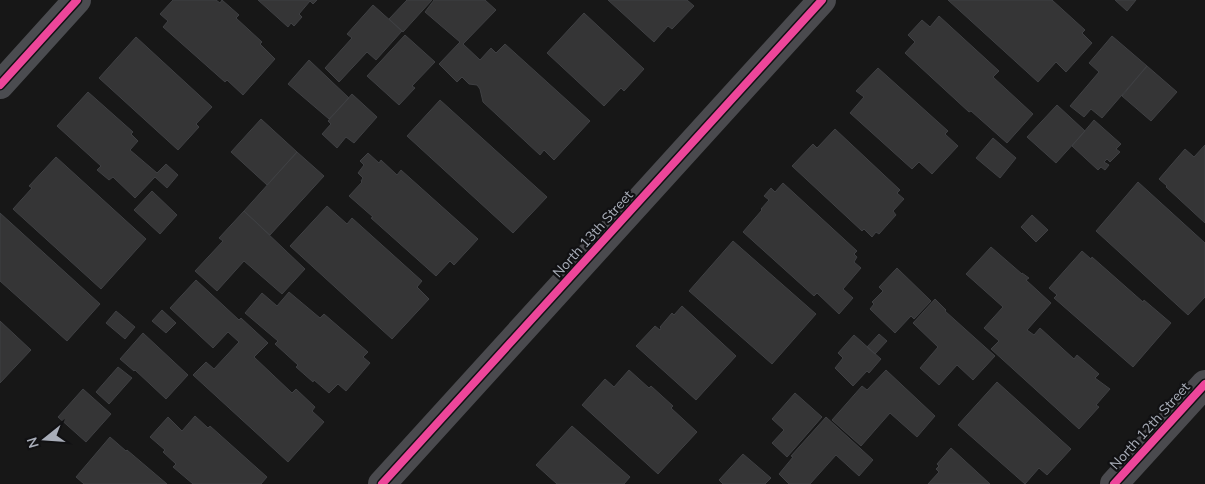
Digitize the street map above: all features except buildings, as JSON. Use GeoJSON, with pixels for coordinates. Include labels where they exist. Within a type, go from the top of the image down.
{"type":"FeatureCollection","features":[{"type":"Feature","properties":{"kind":"main road","name":"North 13th Street"},"geometry":{"type":"LineString","coordinates":[[382,484],[822,0]]}},
{"type":"Feature","properties":{"kind":"main road","name":"North 12th Street"},"geometry":{"type":"LineString","coordinates":[[1114,484],[1205,384]]}},
{"type":"Feature","properties":{"kind":"street"},"geometry":{"type":"LineString","coordinates":[[0,85],[77,0]]}},
{"type":"Feature","properties":{"kind":"cycle path"},"geometry":{"type":"LineString","coordinates":[[0,85],[77,0]]}},
{"type":"Feature","properties":{"kind":"cycle path"},"geometry":{"type":"LineString","coordinates":[[382,484],[822,0]]}},
{"type":"Feature","properties":{"kind":"cycle path"},"geometry":{"type":"LineString","coordinates":[[1114,484],[1205,384]]}}]}
